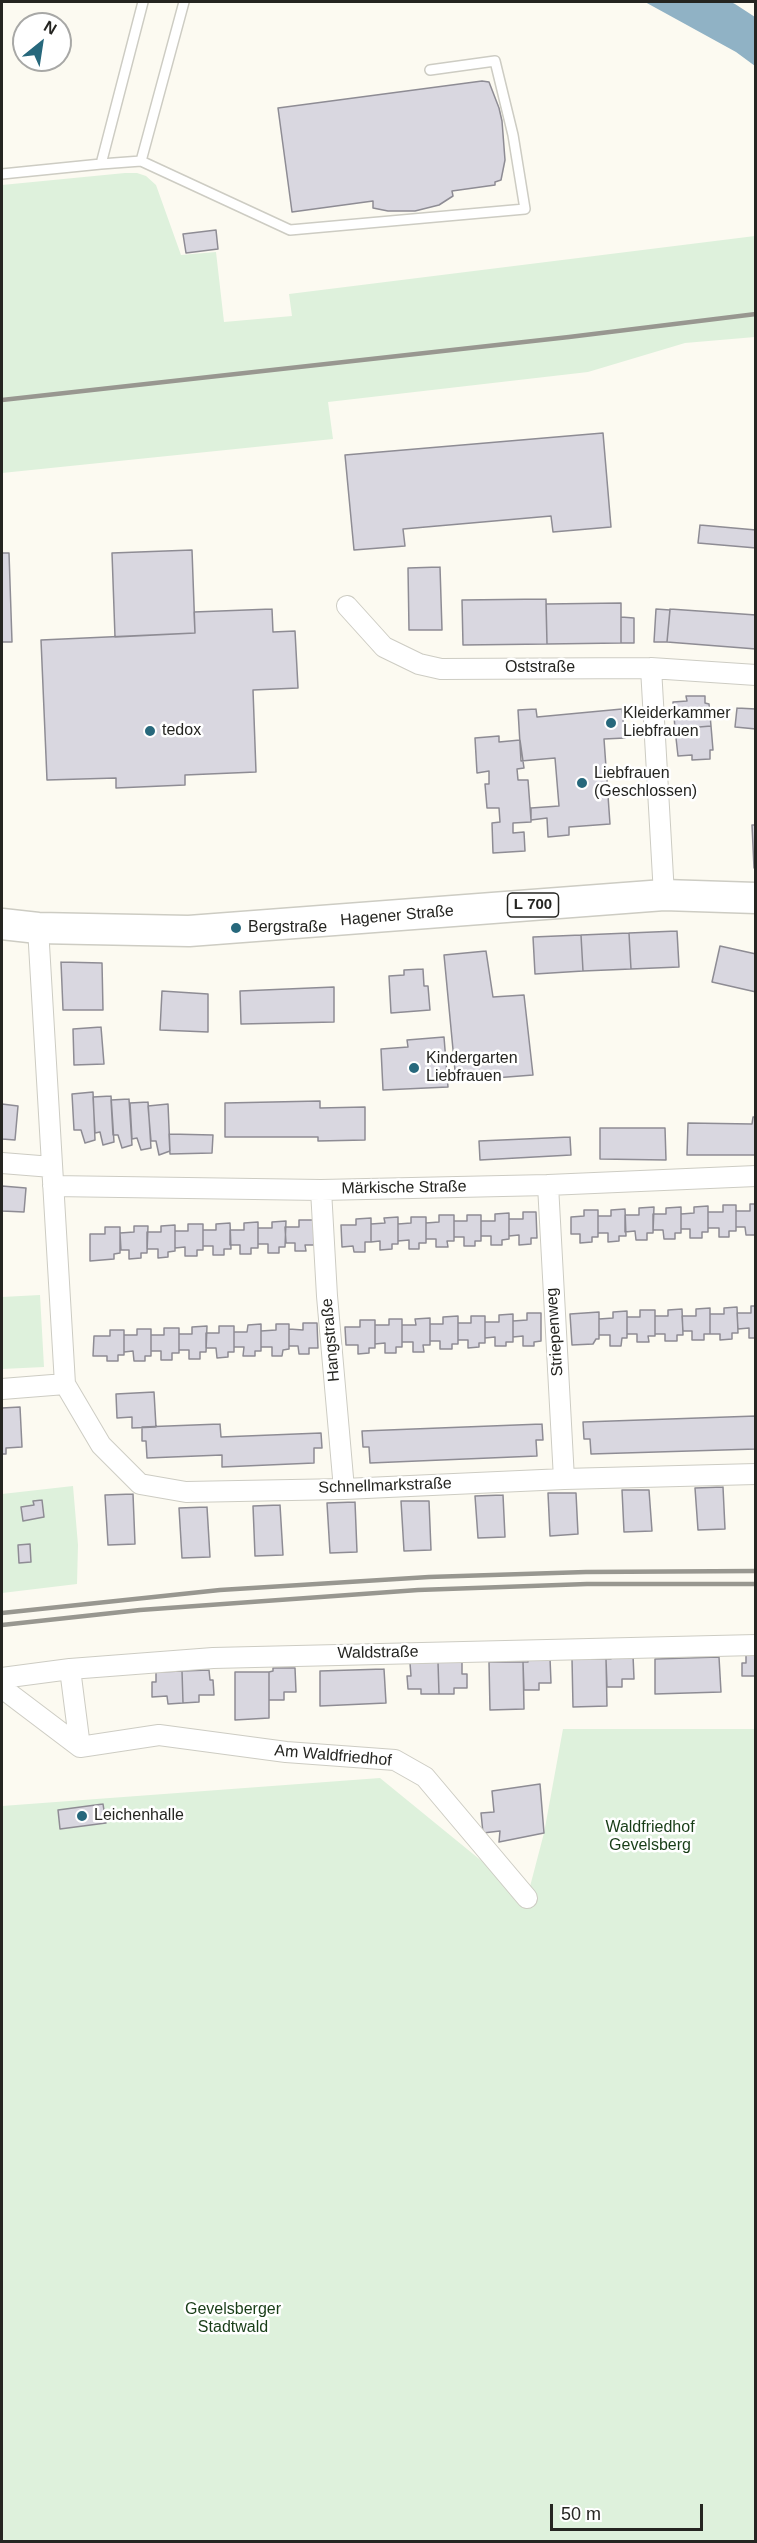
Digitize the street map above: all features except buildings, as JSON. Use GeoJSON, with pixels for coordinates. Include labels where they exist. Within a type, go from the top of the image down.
{"type":"FeatureCollection","features":[{"type":"Feature","properties":{"kind":"main road","name":"Hagener Straße"},"geometry":{"type":"LineString","coordinates":[[2,924],[38,928],[189,931],[664,895],[756,898]]}},
{"type":"Feature","properties":{"kind":"street","name":"Oststraße"},"geometry":{"type":"LineString","coordinates":[[347,606],[384,647],[419,664],[441,669],[651,668],[756,675]]}},
{"type":"Feature","properties":{"kind":"street"},"geometry":{"type":"LineString","coordinates":[[651,668],[664,895]]}},
{"type":"Feature","properties":{"kind":"street"},"geometry":{"type":"LineString","coordinates":[[2,1389],[65,1384],[62,1302],[52,1177],[38,928]]}},
{"type":"Feature","properties":{"kind":"street","name":"Märkische Straße"},"geometry":{"type":"LineString","coordinates":[[2,1163],[52,1177],[321,1190],[548,1185],[756,1176]]}},
{"type":"Feature","properties":{"kind":"street","name":"Striepenweg"},"geometry":{"type":"LineString","coordinates":[[548,1185],[564,1479]]}},
{"type":"Feature","properties":{"kind":"street","name":"Hangstraße"},"geometry":{"type":"LineString","coordinates":[[321,1190],[327,1296],[344,1489]]}},
{"type":"Feature","properties":{"kind":"street","name":"Schnellmarkstraße"},"geometry":{"type":"LineString","coordinates":[[65,1384],[101,1445],[140,1484],[186,1492],[344,1489],[564,1479],[756,1474]]}},
{"type":"Feature","properties":{"kind":"street","name":"Waldstraße"},"geometry":{"type":"LineString","coordinates":[[2,1678],[160,1661],[329,1654],[756,1645]]}},
{"type":"Feature","properties":{"kind":"street"},"geometry":{"type":"LineString","coordinates":[[70,1669],[80,1747]]}},
{"type":"Feature","properties":{"kind":"street"},"geometry":{"type":"LineString","coordinates":[[2,1688],[80,1747]]}},
{"type":"Feature","properties":{"kind":"street","name":"Am Waldfriedhof"},"geometry":{"type":"LineString","coordinates":[[80,1747],[159,1735],[286,1752],[395,1760],[425,1777],[527,1898]]}},
{"type":"Feature","properties":{"kind":"lane"},"geometry":{"type":"LineString","coordinates":[[101,164],[143,2]]}},
{"type":"Feature","properties":{"kind":"lane"},"geometry":{"type":"LineString","coordinates":[[141,161],[184,2]]}},
{"type":"Feature","properties":{"kind":"lane"},"geometry":{"type":"LineString","coordinates":[[2,174],[141,161],[290,230],[525,209],[513,135],[495,61],[430,70]]}},
{"type":"Feature","properties":{"kind":"green space"},"geometry":{"type":"Polygon","coordinates":[[[125,173],[146,176],[156,185],[181,255],[216,252],[224,322],[292,316],[289,294],[755,236],[755,337],[685,343],[588,372],[328,402],[333,439],[2,473],[2,185],[125,173]]]}},
{"type":"Feature","properties":{"kind":"green space"},"geometry":{"type":"Polygon","coordinates":[[[40,1295],[44,1367],[2,1369],[2,1297],[40,1295]]]}},
{"type":"Feature","properties":{"kind":"green space"},"geometry":{"type":"Polygon","coordinates":[[[73,1486],[78,1545],[77,1584],[2,1593],[2,1494],[73,1486]]]}},
{"type":"Feature","properties":{"kind":"green space","name":"Gevelsberger Stadtwald"},"geometry":{"type":"Polygon","coordinates":[[[563,1729],[755,1729],[755,2541],[2,2542],[2,1806],[380,1778],[527,1898],[544,1833],[563,1729]]]}},
{"type":"Feature","properties":{"kind":"water"},"geometry":{"type":"Polygon","coordinates":[[[645,2],[731,2],[735,4],[755,17],[755,66],[736,52],[645,2]]]}},
{"type":"Feature","properties":{"kind":"railway"},"geometry":{"type":"LineString","coordinates":[[2,400],[756,314]]}},
{"type":"Feature","properties":{"kind":"railway"},"geometry":{"type":"LineString","coordinates":[[2,1613],[220,1590],[429,1577],[586,1572],[756,1571]]}},
{"type":"Feature","properties":{"kind":"railway"},"geometry":{"type":"LineString","coordinates":[[2,1625],[140,1610],[418,1590],[587,1584],[756,1584]]}},
{"type":"Feature","properties":{"kind":"place","name":"Kleiderkammer Liebfrauen"},"geometry":{"type":"Point","coordinates":[611,723]}},
{"type":"Feature","properties":{"kind":"place","name":"tedox"},"geometry":{"type":"Point","coordinates":[150,731]}},
{"type":"Feature","properties":{"kind":"place","name":"Liebfrauen (Geschlossen)"},"geometry":{"type":"Point","coordinates":[582,783]}},
{"type":"Feature","properties":{"kind":"place","name":"Bergstraße"},"geometry":{"type":"Point","coordinates":[236,928]}},
{"type":"Feature","properties":{"kind":"place","name":"Kindergarten Liebfrauen"},"geometry":{"type":"Point","coordinates":[414,1068]}},
{"type":"Feature","properties":{"kind":"place","name":"Leichenhalle"},"geometry":{"type":"Point","coordinates":[82,1816]}},
{"type":"Feature","properties":{"kind":"park label","name":"Waldfriedhof Gevelsberg"},"geometry":{"type":"Point","coordinates":[650,1837]}}]}
